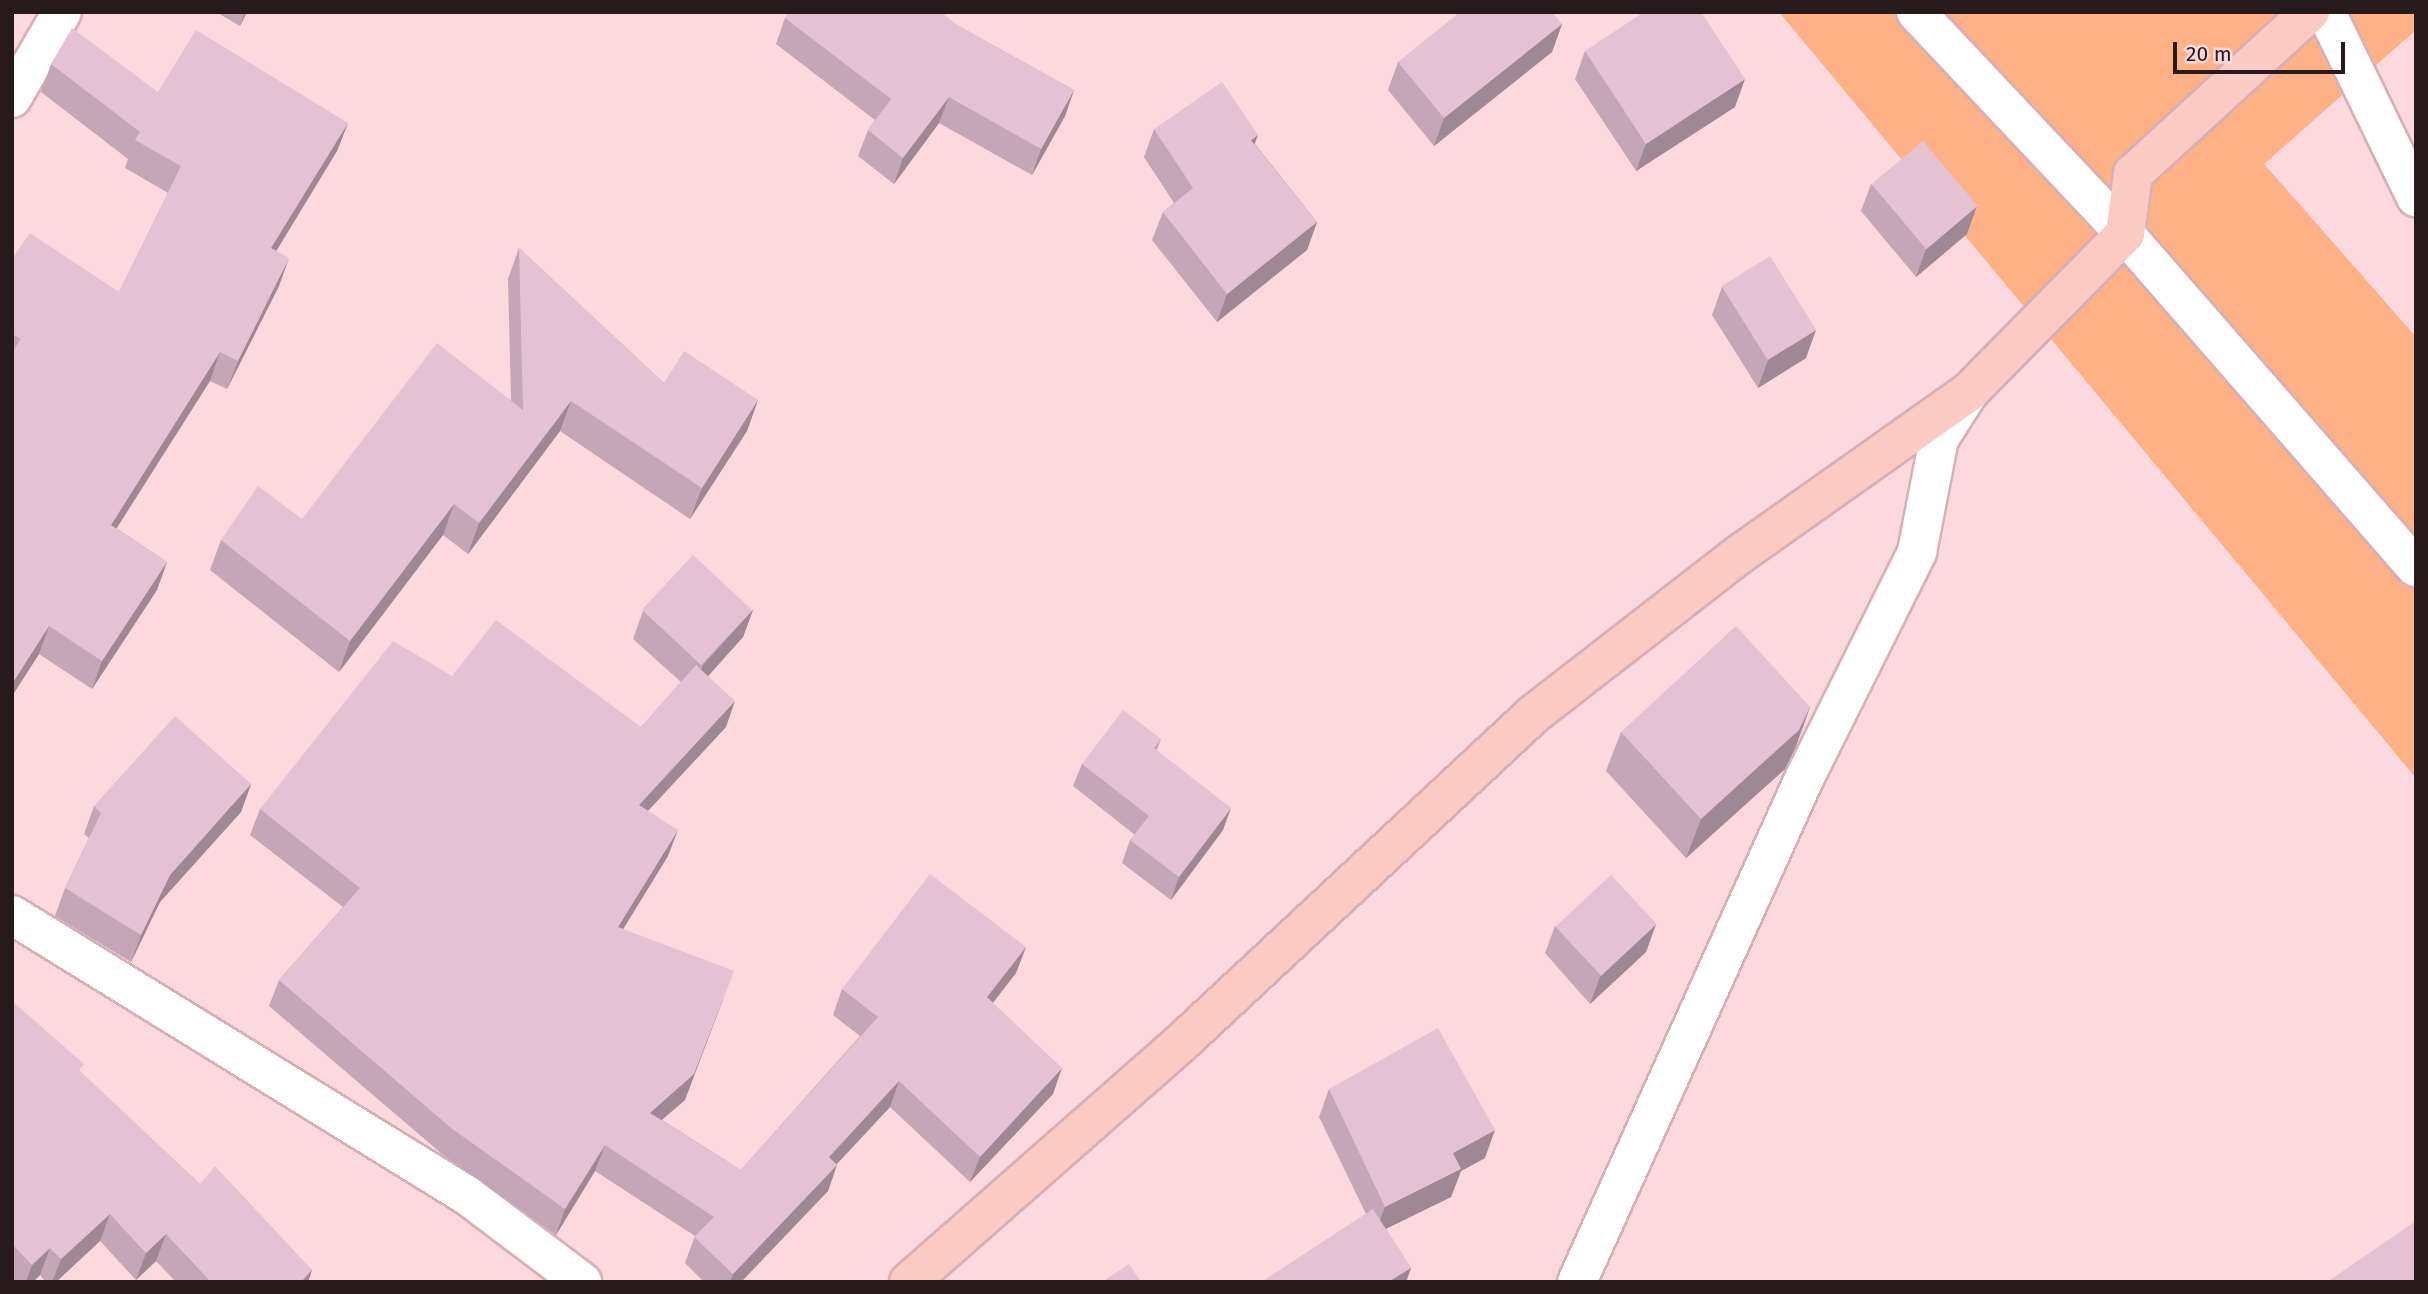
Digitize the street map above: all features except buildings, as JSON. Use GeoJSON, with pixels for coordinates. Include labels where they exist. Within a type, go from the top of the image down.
{"type":"FeatureCollection","features":[{"type":"Feature","properties":{"kind":"main road"},"geometry":{"type":"LineString","coordinates":[[909,1282],[1181,1043],[1535,713],[1740,554],[1969,392],[2125,234],[2133,174],[2310,12]]}},
{"type":"Feature","properties":{"kind":"street"},"geometry":{"type":"LineString","coordinates":[[12,98],[26,45],[62,12]]}},
{"type":"Feature","properties":{"kind":"street"},"geometry":{"type":"LineString","coordinates":[[1916,12],[2125,234],[2416,567]]}},
{"type":"Feature","properties":{"kind":"street"},"geometry":{"type":"LineString","coordinates":[[2326,12],[2416,197]]}},
{"type":"Feature","properties":{"kind":"street"},"geometry":{"type":"LineString","coordinates":[[1577,1282],[1804,779],[1917,552],[1939,439],[1969,392]]}},
{"type":"Feature","properties":{"kind":"street"},"geometry":{"type":"LineString","coordinates":[[12,915],[468,1196],[582,1282]]}},
{"type":"Feature","properties":{"kind":"shaded area"},"geometry":{"type":"Polygon","coordinates":[[[1779,12],[2416,12],[2416,30],[2264,164],[2416,337],[2416,778],[1779,12]]]}}]}
